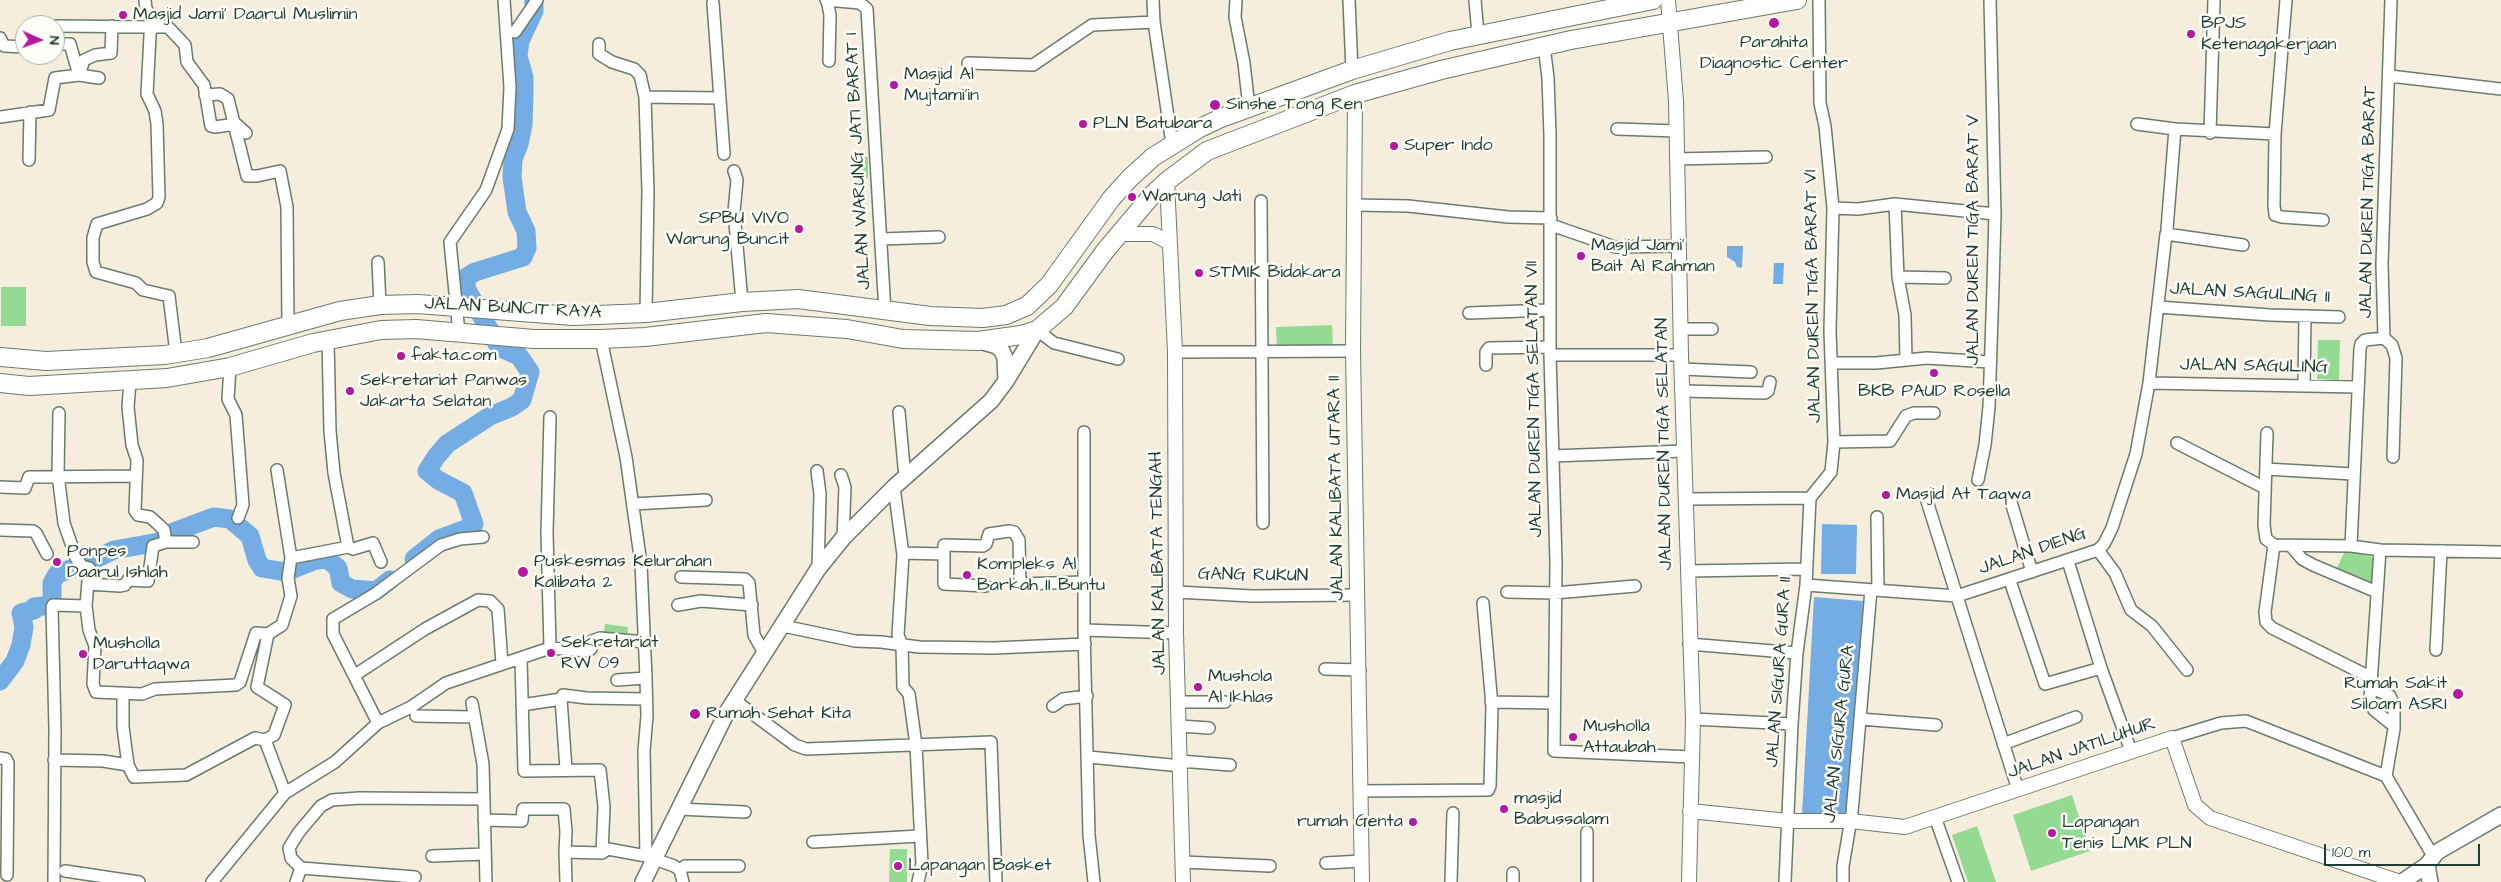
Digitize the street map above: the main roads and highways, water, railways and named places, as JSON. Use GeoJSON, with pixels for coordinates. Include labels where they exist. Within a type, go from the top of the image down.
{"type":"FeatureCollection","features":[{"type":"Feature","properties":{"kind":"main road"},"geometry":{"type":"LineString","coordinates":[[643,882],[650,857],[678,809],[734,700],[818,569],[843,538],[900,483],[936,457],[974,418],[1006,381],[1037,330],[1064,307],[1118,234],[1167,180],[1207,151],[1355,94],[1441,70],[1571,40],[1665,7],[1797,0]]}},
{"type":"Feature","properties":{"kind":"main road","name":"JALAN BUNCIT RAYA"},"geometry":{"type":"LineString","coordinates":[[0,358],[31,361],[72,361],[176,353],[230,343],[288,325],[340,312],[380,305],[418,304],[573,316],[646,313],[742,302],[798,299],[885,312],[930,316],[995,317],[1027,306],[1050,285],[1111,199],[1142,167],[1172,144],[1213,122],[1352,70],[1478,35],[1568,17],[1665,7]]}},
{"type":"Feature","properties":{"kind":"main road"},"geometry":{"type":"LineString","coordinates":[[1568,17],[1576,21],[1580,27],[1578,34],[1571,40]]}},
{"type":"Feature","properties":{"kind":"main road","name":"JALAN BUNCIT RAYA"},"geometry":{"type":"LineString","coordinates":[[0,382],[29,386],[130,382],[176,377],[230,367],[328,340],[381,330],[416,329],[507,337],[601,339],[645,337],[766,323],[847,329],[903,339],[978,341],[1021,335],[1037,330]]}},
{"type":"Feature","properties":{"kind":"main road"},"geometry":{"type":"LineString","coordinates":[[978,341],[997,346],[1002,351],[1005,358],[1006,381]]}},
{"type":"Feature","properties":{"kind":"main road"},"geometry":{"type":"LineString","coordinates":[[2401,882],[2448,844],[2501,815]]}},
{"type":"Feature","properties":{"kind":"main road"},"geometry":{"type":"LineString","coordinates":[[2430,860],[2430,882]]}},
{"type":"Feature","properties":{"kind":"water"},"geometry":{"type":"Polygon","coordinates":[[[1727,246],[1743,246],[1742,268],[1737,267],[1735,262],[1727,257],[1727,246]]]}},
{"type":"Feature","properties":{"kind":"water"},"geometry":{"type":"Polygon","coordinates":[[[1774,263],[1784,263],[1783,284],[1773,284],[1774,263]]]}},
{"type":"Feature","properties":{"kind":"water"},"geometry":{"type":"Polygon","coordinates":[[[1822,524],[1857,525],[1856,574],[1821,574],[1822,524]]]}},
{"type":"Feature","properties":{"kind":"water"},"geometry":{"type":"Polygon","coordinates":[[[1814,597],[1863,601],[1849,816],[1802,815],[1814,597]]]}},
{"type":"Feature","properties":{"kind":"waterway"},"geometry":{"type":"LineString","coordinates":[[414,559],[439,539],[471,529],[474,524],[463,493],[438,480],[427,471],[447,444],[490,416],[512,407],[522,400],[530,372],[519,356],[499,347],[467,290],[465,278],[475,272],[523,257],[527,248],[526,231],[517,212],[512,177],[513,159],[519,144],[523,125],[524,77],[518,56],[520,41],[534,11],[534,0]]}},
{"type":"Feature","properties":{"kind":"waterway"},"geometry":{"type":"LineString","coordinates":[[0,681],[15,661],[21,645],[24,627],[21,613],[34,610],[34,607],[52,605],[52,583],[57,574],[87,563],[114,550],[159,542],[171,533],[214,517],[230,519],[250,536],[257,560],[262,568],[286,572],[316,560],[327,559],[338,568],[341,583],[352,589],[376,591],[390,580]]}},
{"type":"Feature","properties":{"kind":"place","name":"Masjid Jami' Daarul Muslimin"},"geometry":{"type":"Point","coordinates":[123,15]}},
{"type":"Feature","properties":{"kind":"place","name":"Parahita Diagnostic Center"},"geometry":{"type":"Point","coordinates":[1774,23]}},
{"type":"Feature","properties":{"kind":"place","name":"BPJS Ketenagakerjaan"},"geometry":{"type":"Point","coordinates":[2191,34]}},
{"type":"Feature","properties":{"kind":"place","name":"Masjid Al Mujtami'in"},"geometry":{"type":"Point","coordinates":[894,85]}},
{"type":"Feature","properties":{"kind":"place","name":"Sinshe Tong Ren"},"geometry":{"type":"Point","coordinates":[1215,105]}},
{"type":"Feature","properties":{"kind":"place","name":"PLN Batubara"},"geometry":{"type":"Point","coordinates":[1083,124]}},
{"type":"Feature","properties":{"kind":"place","name":"Super Indo"},"geometry":{"type":"Point","coordinates":[1394,146]}},
{"type":"Feature","properties":{"kind":"place","name":"Warung Jati"},"geometry":{"type":"Point","coordinates":[1132,197]}},
{"type":"Feature","properties":{"kind":"place","name":"SPBU VIVO Warung Buncit"},"geometry":{"type":"Point","coordinates":[799,229]}},
{"type":"Feature","properties":{"kind":"place","name":"Masjid Jami' Bait Al Rahman"},"geometry":{"type":"Point","coordinates":[1581,256]}},
{"type":"Feature","properties":{"kind":"place","name":"STMIK Bidakara"},"geometry":{"type":"Point","coordinates":[1199,273]}},
{"type":"Feature","properties":{"kind":"place","name":"fakta.com"},"geometry":{"type":"Point","coordinates":[401,356]}},
{"type":"Feature","properties":{"kind":"place","name":"BKB PAUD Rosella"},"geometry":{"type":"Point","coordinates":[1934,373]}},
{"type":"Feature","properties":{"kind":"place","name":"Sekretariat Panwas Jakarta Selatan"},"geometry":{"type":"Point","coordinates":[350,391]}},
{"type":"Feature","properties":{"kind":"place","name":"Masjid At Taqwa"},"geometry":{"type":"Point","coordinates":[1886,495]}},
{"type":"Feature","properties":{"kind":"place","name":"Ponpes Daarul Ishlah"},"geometry":{"type":"Point","coordinates":[57,562]}},
{"type":"Feature","properties":{"kind":"place","name":"Puskesmas Kelurahan Kalibata 2"},"geometry":{"type":"Point","coordinates":[523,572]}},
{"type":"Feature","properties":{"kind":"place","name":"Kompleks Al Barkah II Buntu"},"geometry":{"type":"Point","coordinates":[967,575]}},
{"type":"Feature","properties":{"kind":"place","name":"Sekretariat RW 09"},"geometry":{"type":"Point","coordinates":[551,653]}},
{"type":"Feature","properties":{"kind":"place","name":"Musholla Daruttaqwa"},"geometry":{"type":"Point","coordinates":[83,654]}},
{"type":"Feature","properties":{"kind":"place","name":"Mushola Al Ikhlas"},"geometry":{"type":"Point","coordinates":[1198,687]}},
{"type":"Feature","properties":{"kind":"place","name":"Rumah Sakit Siloam ASRI"},"geometry":{"type":"Point","coordinates":[2458,694]}},
{"type":"Feature","properties":{"kind":"place","name":"Rumah Sehat Kita"},"geometry":{"type":"Point","coordinates":[695,714]}},
{"type":"Feature","properties":{"kind":"place","name":"Musholla Attaubah"},"geometry":{"type":"Point","coordinates":[1573,737]}},
{"type":"Feature","properties":{"kind":"place","name":"masjid Babussalam"},"geometry":{"type":"Point","coordinates":[1504,809]}},
{"type":"Feature","properties":{"kind":"place","name":"rumah Genta"},"geometry":{"type":"Point","coordinates":[1413,822]}},
{"type":"Feature","properties":{"kind":"place","name":"Lapangan Tenis LMK PLN"},"geometry":{"type":"Point","coordinates":[2052,833]}},
{"type":"Feature","properties":{"kind":"place","name":"Lapangan Basket"},"geometry":{"type":"Point","coordinates":[898,866]}}]}
